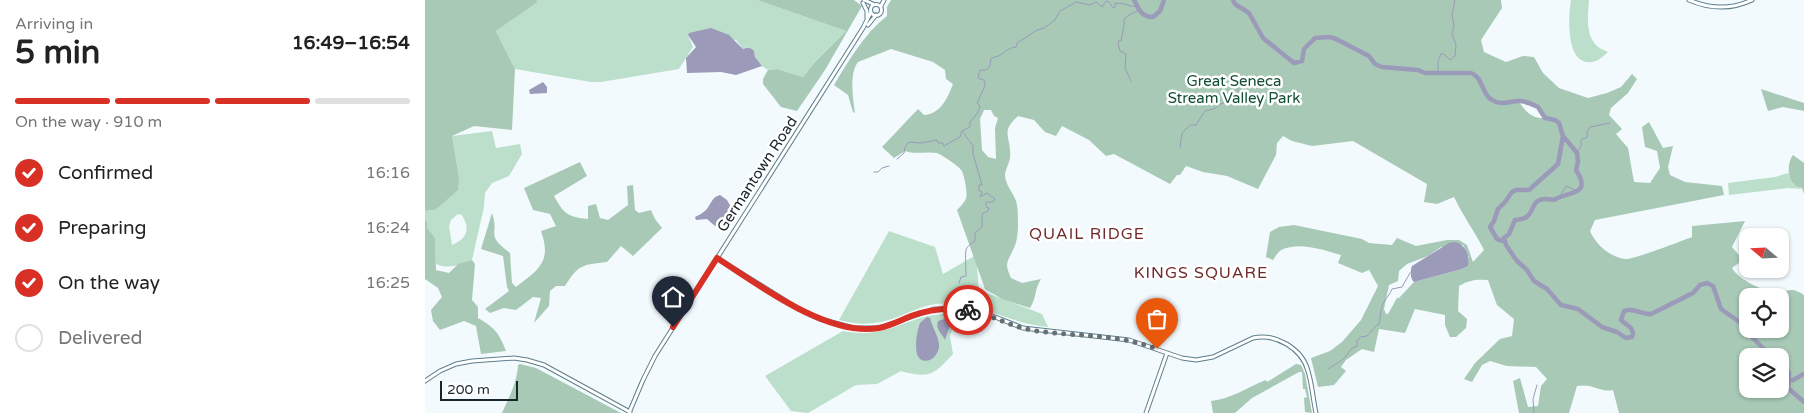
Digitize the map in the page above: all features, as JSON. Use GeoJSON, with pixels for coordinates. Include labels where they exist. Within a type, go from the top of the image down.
{"type":"FeatureCollection","features":[{"type":"Feature","properties":{"kind":"street"},"geometry":{"type":"LineString","coordinates":[[859,0],[881,7]]}},
{"type":"Feature","properties":{"kind":"street","name":"Germantown Road"},"geometry":{"type":"LineString","coordinates":[[630,412],[655,356],[863,28],[871,10],[875,4],[882,0]]}},
{"type":"Feature","properties":{"kind":"street","name":"Germantown Road"},"geometry":{"type":"LineString","coordinates":[[863,28],[881,12],[882,0]]}},
{"type":"Feature","properties":{"kind":"street"},"geometry":{"type":"LineString","coordinates":[[1689,0],[1705,6],[1719,8],[1740,5],[1752,0]]}},
{"type":"Feature","properties":{"kind":"street"},"geometry":{"type":"LineString","coordinates":[[863,2],[876,15]]}},
{"type":"Feature","properties":{"kind":"street"},"geometry":{"type":"LineString","coordinates":[[863,2],[867,11],[863,28]]}},
{"type":"Feature","properties":{"kind":"street"},"geometry":{"type":"LineString","coordinates":[[717,258],[799,309],[820,319],[843,326],[865,329],[879,328],[927,311],[944,308],[965,310],[990,315],[1023,328],[1129,340],[1188,360],[1203,360],[1253,338],[1282,341],[1293,349],[1305,363],[1316,413]]}},
{"type":"Feature","properties":{"kind":"street"},"geometry":{"type":"LineString","coordinates":[[1146,413],[1167,354]]}},
{"type":"Feature","properties":{"kind":"street"},"geometry":{"type":"LineString","coordinates":[[425,381],[440,371],[456,364],[514,358],[544,365],[630,412]]}},
{"type":"Feature","properties":{"kind":"green space"},"geometry":{"type":"Polygon","coordinates":[[[425,0],[536,0],[538,2],[496,31],[515,69],[512,130],[474,126],[452,136],[459,177],[458,190],[435,210],[425,211],[425,0]]]}},
{"type":"Feature","properties":{"kind":"green space"},"geometry":{"type":"Polygon","coordinates":[[[536,0],[757,0],[846,31],[814,63],[803,77],[777,69],[768,70],[755,57],[754,51],[747,47],[743,49],[736,40],[689,33],[688,35],[693,47],[679,69],[591,82],[515,69],[496,31],[538,2],[536,0]]]}},
{"type":"Feature","properties":{"kind":"green space"},"geometry":{"type":"Polygon","coordinates":[[[757,0],[854,0],[862,6],[825,70],[797,111],[781,107],[763,84],[763,79],[768,70],[777,69],[803,77],[814,63],[846,31],[757,0]]]}},
{"type":"Feature","properties":{"kind":"green space","name":"Great Seneca Stream Valley Park"},"geometry":{"type":"Polygon","coordinates":[[[891,0],[1501,0],[1502,8],[1481,40],[1484,52],[1506,62],[1523,56],[1534,57],[1543,73],[1559,88],[1588,98],[1621,87],[1632,74],[1637,79],[1628,93],[1611,108],[1609,115],[1622,129],[1616,134],[1628,148],[1634,182],[1650,183],[1660,168],[1657,151],[1645,147],[1642,127],[1649,122],[1663,148],[1673,146],[1668,167],[1670,175],[1685,182],[1722,186],[1724,195],[1595,220],[1590,231],[1600,245],[1614,256],[1630,259],[1692,237],[1692,226],[1745,221],[1742,228],[1739,228],[1739,233],[1732,247],[1739,255],[1739,263],[1732,268],[1739,278],[1761,288],[1739,288],[1739,338],[1789,338],[1789,290],[1804,295],[1804,413],[1619,413],[1613,390],[1608,391],[1583,385],[1577,386],[1569,413],[1519,413],[1513,381],[1520,378],[1528,407],[1538,406],[1541,386],[1547,379],[1536,367],[1507,366],[1490,361],[1482,365],[1472,382],[1464,379],[1475,363],[1500,339],[1512,336],[1514,319],[1497,305],[1488,280],[1469,281],[1459,286],[1458,311],[1467,319],[1466,328],[1456,337],[1450,337],[1445,325],[1445,315],[1415,309],[1405,333],[1379,329],[1374,352],[1362,349],[1346,360],[1341,367],[1346,371],[1334,385],[1318,387],[1311,358],[1330,351],[1342,342],[1361,320],[1378,286],[1369,270],[1362,273],[1338,263],[1341,255],[1319,249],[1303,246],[1288,247],[1280,251],[1273,260],[1266,257],[1270,232],[1279,227],[1294,225],[1362,239],[1369,243],[1392,245],[1397,238],[1416,246],[1447,240],[1459,240],[1467,245],[1473,262],[1484,250],[1454,197],[1437,204],[1424,202],[1427,184],[1353,141],[1312,146],[1292,141],[1283,136],[1277,143],[1276,155],[1258,189],[1227,176],[1203,172],[1186,166],[1170,184],[1114,154],[1106,156],[1089,140],[1062,126],[1056,136],[1045,132],[1034,120],[1018,116],[1012,122],[1008,131],[1010,158],[1005,176],[1017,203],[1018,224],[1016,241],[1007,267],[1011,278],[1022,283],[1041,279],[1030,308],[1002,299],[985,289],[957,210],[965,201],[966,196],[965,180],[961,169],[937,153],[905,151],[894,158],[882,147],[918,109],[924,115],[930,114],[943,104],[953,84],[946,79],[945,70],[933,62],[891,49],[858,62],[853,73],[855,113],[853,112],[848,95],[834,85],[864,39],[887,16],[887,7],[891,0]],[[1519,101],[1526,111],[1533,116],[1545,118],[1538,107],[1519,101]],[[984,110],[980,119],[982,150],[988,157],[996,159],[995,128],[998,118],[994,116],[991,110],[984,110]],[[1463,245],[1441,247],[1428,256],[1407,264],[1399,271],[1398,281],[1389,285],[1384,309],[1386,314],[1388,314],[1397,298],[1414,282],[1468,266],[1469,257],[1463,245]]]}},
{"type":"Feature","properties":{"kind":"green space"},"geometry":{"type":"Polygon","coordinates":[[[1571,0],[1589,0],[1589,31],[1597,46],[1608,52],[1596,61],[1586,62],[1579,58],[1574,51],[1569,29],[1571,0]]]}},
{"type":"Feature","properties":{"kind":"green space"},"geometry":{"type":"Polygon","coordinates":[[[1761,89],[1804,103],[1804,111],[1783,107],[1768,111],[1761,89]]]}},
{"type":"Feature","properties":{"kind":"green space"},"geometry":{"type":"Polygon","coordinates":[[[492,131],[496,148],[520,144],[522,154],[509,176],[492,183],[485,193],[484,207],[472,260],[454,266],[441,266],[436,264],[435,238],[426,228],[425,211],[435,210],[459,177],[452,136],[492,131]],[[458,214],[451,220],[449,226],[452,245],[466,233],[467,229],[462,215],[458,214]]]}},
{"type":"Feature","properties":{"kind":"green space"},"geometry":{"type":"Polygon","coordinates":[[[1793,155],[1804,163],[1804,194],[1802,188],[1795,185],[1790,178],[1789,166],[1793,155]]]}},
{"type":"Feature","properties":{"kind":"green space"},"geometry":{"type":"Polygon","coordinates":[[[580,162],[587,176],[554,196],[564,211],[571,216],[588,219],[588,206],[596,204],[600,218],[608,220],[628,205],[627,186],[633,185],[635,210],[639,213],[651,210],[662,228],[633,256],[621,246],[607,262],[586,265],[574,273],[565,286],[556,286],[550,291],[549,306],[534,323],[541,298],[533,297],[516,310],[504,308],[490,313],[485,309],[509,291],[503,256],[481,249],[492,213],[495,238],[510,253],[512,283],[516,287],[537,270],[544,258],[545,250],[541,231],[556,226],[550,214],[533,210],[524,188],[580,162]]]}},
{"type":"Feature","properties":{"kind":"green space"},"geometry":{"type":"Polygon","coordinates":[[[1788,173],[1794,184],[1802,189],[1788,188],[1729,195],[1728,183],[1775,177],[1788,173]]]}},
{"type":"Feature","properties":{"kind":"green space"},"geometry":{"type":"Polygon","coordinates":[[[425,220],[427,221],[427,228],[435,238],[436,270],[449,273],[458,264],[472,260],[475,264],[472,300],[478,307],[478,318],[496,332],[506,351],[481,354],[476,326],[464,321],[440,330],[433,321],[431,310],[442,297],[438,288],[425,279],[425,220]]]}},
{"type":"Feature","properties":{"kind":"green space"},"geometry":{"type":"Polygon","coordinates":[[[889,231],[935,247],[943,274],[976,255],[979,290],[1042,314],[1048,327],[1020,322],[966,305],[952,304],[930,305],[892,319],[872,323],[852,323],[839,320],[889,231]]]}},
{"type":"Feature","properties":{"kind":"green space"},"geometry":{"type":"Polygon","coordinates":[[[942,314],[958,314],[950,336],[953,354],[936,371],[925,375],[901,371],[877,384],[856,385],[808,413],[791,411],[765,376],[843,331],[871,333],[917,319],[942,314]]]}},
{"type":"Feature","properties":{"kind":"green space"},"geometry":{"type":"Polygon","coordinates":[[[1296,364],[1301,365],[1305,374],[1312,413],[1305,412],[1304,398],[1307,397],[1305,389],[1303,389],[1302,372],[1299,372],[1252,398],[1235,413],[1213,413],[1211,401],[1233,395],[1266,380],[1267,382],[1296,364]]]}},
{"type":"Feature","properties":{"kind":"green space"},"geometry":{"type":"Polygon","coordinates":[[[518,365],[536,368],[621,413],[502,413],[516,378],[518,365]]]}},
{"type":"Feature","properties":{"kind":"water"},"geometry":{"type":"Polygon","coordinates":[[[711,28],[729,35],[743,49],[748,48],[754,51],[755,57],[762,66],[736,75],[721,72],[687,73],[686,58],[696,47],[688,35],[689,33],[711,28]]]}},
{"type":"Feature","properties":{"kind":"water"},"geometry":{"type":"Polygon","coordinates":[[[543,82],[547,87],[547,93],[530,94],[529,90],[543,82]]]}},
{"type":"Feature","properties":{"kind":"water"},"geometry":{"type":"Polygon","coordinates":[[[720,195],[727,200],[731,207],[720,225],[715,226],[707,219],[696,220],[695,217],[705,211],[713,199],[720,195]]]}},
{"type":"Feature","properties":{"kind":"water"},"geometry":{"type":"Polygon","coordinates":[[[1453,242],[1460,244],[1466,250],[1468,266],[1414,282],[1411,274],[1412,266],[1453,242]]]}},
{"type":"Feature","properties":{"kind":"water"},"geometry":{"type":"Polygon","coordinates":[[[927,317],[930,318],[939,347],[932,359],[925,361],[919,358],[917,354],[916,343],[920,323],[927,317]]]}},
{"type":"Feature","properties":{"kind":"water"},"geometry":{"type":"Polygon","coordinates":[[[953,317],[945,340],[937,324],[938,321],[953,317]]]}},
{"type":"Feature","properties":{"kind":"waterway"},"geometry":{"type":"LineString","coordinates":[[1134,0],[1143,14],[1149,17],[1153,17],[1160,11],[1164,0]]}},
{"type":"Feature","properties":{"kind":"waterway"},"geometry":{"type":"LineString","coordinates":[[1233,0],[1235,4],[1249,13],[1263,38],[1294,63],[1302,61],[1304,49],[1315,38],[1330,37],[1369,56],[1375,64],[1382,67],[1418,70],[1425,73],[1471,73],[1478,78],[1488,97],[1495,102],[1521,101],[1538,107],[1545,118],[1559,123],[1563,136],[1577,153],[1578,162],[1576,170],[1582,184],[1577,191],[1554,200],[1539,200],[1535,203],[1528,216],[1515,220],[1509,234],[1504,238],[1506,245],[1517,261],[1527,270],[1534,281],[1547,289],[1561,305],[1578,309],[1602,327],[1617,332],[1626,338],[1632,337],[1633,333],[1631,328],[1621,320],[1624,311],[1631,310],[1651,314],[1693,293],[1700,285],[1707,283],[1713,286],[1721,309],[1741,323],[1763,348]]}},
{"type":"Feature","properties":{"kind":"waterway"},"geometry":{"type":"LineString","coordinates":[[1438,73],[1438,61],[1441,54],[1444,54],[1450,60],[1455,56],[1456,45],[1452,34],[1454,25],[1452,15],[1455,0]]}},
{"type":"Feature","properties":{"kind":"waterway"},"geometry":{"type":"LineString","coordinates":[[897,159],[904,153],[905,147],[909,142],[921,143],[937,140],[938,143],[943,143],[944,146],[960,137],[962,131],[970,127],[970,122],[980,106],[977,103],[985,86],[984,80],[978,78],[980,70],[986,70],[990,66],[992,58],[1010,48],[1016,47],[1017,43],[1055,20],[1060,11],[1076,2],[1090,5],[1096,2],[1102,7],[1106,1],[1113,8],[1115,3],[1137,7]]}},
{"type":"Feature","properties":{"kind":"waterway"},"geometry":{"type":"LineString","coordinates":[[1131,81],[1125,68],[1126,54],[1120,51],[1118,43],[1119,40],[1121,41],[1124,19],[1139,10]]}},
{"type":"Feature","properties":{"kind":"waterway"},"geometry":{"type":"LineString","coordinates":[[1180,148],[1182,133],[1190,125],[1196,125],[1205,111],[1214,109],[1220,104],[1236,100],[1239,95],[1237,87],[1241,84],[1249,85],[1256,80]]}},
{"type":"Feature","properties":{"kind":"waterway"},"geometry":{"type":"LineString","coordinates":[[1577,153],[1581,146],[1581,140],[1587,137],[1590,127],[1610,123]]}},
{"type":"Feature","properties":{"kind":"waterway"},"geometry":{"type":"LineString","coordinates":[[959,283],[961,277],[966,276],[967,249],[975,241],[975,233],[982,227],[982,214],[988,211],[989,208],[986,207],[986,202],[993,202],[995,199],[987,193],[980,197],[982,192],[979,191],[979,185],[982,185],[973,154],[973,146],[963,132]]}},
{"type":"Feature","properties":{"kind":"waterway"},"geometry":{"type":"LineString","coordinates":[[1503,241],[1497,239],[1490,227],[1498,209],[1512,192],[1516,190],[1529,190],[1558,164],[1563,136]]}},
{"type":"Feature","properties":{"kind":"waterway"},"geometry":{"type":"LineString","coordinates":[[874,172],[889,166]]}},
{"type":"Feature","properties":{"kind":"waterway"},"geometry":{"type":"LineString","coordinates":[[1560,196],[1566,186],[1577,191]]}},
{"type":"Feature","properties":{"kind":"waterway"},"geometry":{"type":"LineString","coordinates":[[1328,369],[1357,346],[1357,341],[1360,337],[1367,336],[1379,324],[1383,303],[1392,289],[1402,287],[1410,273]]}},
{"type":"Feature","properties":{"kind":"waterway"},"geometry":{"type":"LineString","coordinates":[[1789,381],[1804,374]]}},
{"type":"Feature","properties":{"kind":"waterway"},"geometry":{"type":"LineString","coordinates":[[1534,413],[1533,399],[1537,385]]}},
{"type":"Feature","properties":{"kind":"waterway"},"geometry":{"type":"LineString","coordinates":[[1789,389],[1804,402]]}},
{"type":"Feature","properties":{"kind":"way so far"},"geometry":{"type":"LineString","coordinates":[[968,310],[990,315],[1023,328],[1117,338],[1157,349]]}},
{"type":"Feature","properties":{"kind":"district","name":"QUAIL RIDGE"},"geometry":{"type":"Point","coordinates":[1087,233]}},
{"type":"Feature","properties":{"kind":"district","name":"KINGS SQUARE"},"geometry":{"type":"Point","coordinates":[1201,272]}},
{"type":"Feature","properties":{"kind":"route"},"geometry":{"type":"LineString","coordinates":[[673,327],[717,258],[799,309],[820,319],[843,326],[865,329],[879,328],[935,309],[968,310]]}}]}
